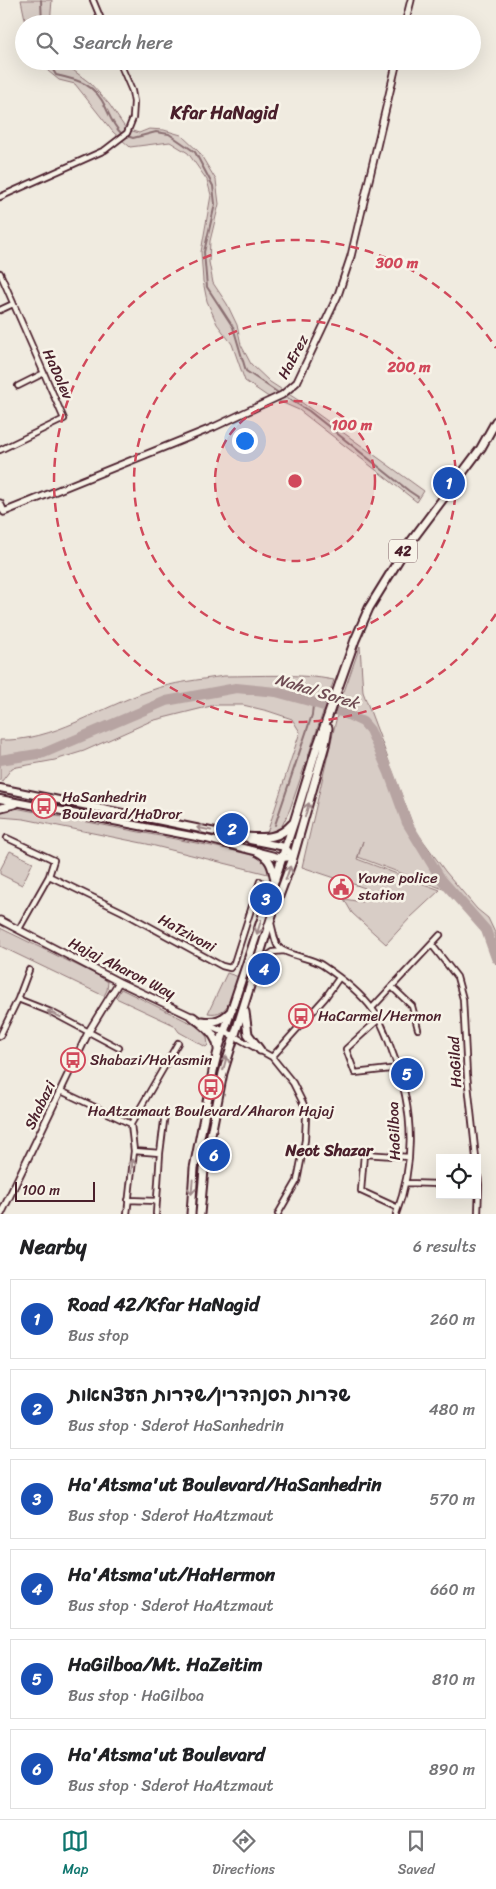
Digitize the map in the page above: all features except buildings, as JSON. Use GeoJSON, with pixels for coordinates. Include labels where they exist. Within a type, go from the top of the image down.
{"type":"FeatureCollection","features":[{"type":"Feature","properties":{"kind":"highway","name":"42"},"geometry":{"type":"LineString","coordinates":[[191,1214],[194,1168],[218,1053],[316,750],[355,640],[369,608],[384,582],[406,548],[481,448],[496,421]]}},
{"type":"Feature","properties":{"kind":"highway","name":"42"},"geometry":{"type":"LineString","coordinates":[[200,1214],[202,1182],[222,1073],[247,1000],[270,922],[293,857],[325,745],[330,713]]}},
{"type":"Feature","properties":{"kind":"highway"},"geometry":{"type":"LineString","coordinates":[[237,837],[275,837],[284,832],[294,822]]}},
{"type":"Feature","properties":{"kind":"highway"},"geometry":{"type":"LineString","coordinates":[[258,852],[268,857],[271,862],[275,881]]}},
{"type":"Feature","properties":{"kind":"highway"},"geometry":{"type":"LineString","coordinates":[[247,1000],[244,1012],[246,1028],[248,1034],[260,1050]]}},
{"type":"Feature","properties":{"kind":"highway"},"geometry":{"type":"LineString","coordinates":[[202,1021],[216,1022],[225,1017],[234,1008]]}},
{"type":"Feature","properties":{"kind":"highway"},"geometry":{"type":"LineString","coordinates":[[194,1017],[211,1032],[217,1043],[218,1053]]}},
{"type":"Feature","properties":{"kind":"main road"},"geometry":{"type":"LineString","coordinates":[[0,788],[285,848],[293,857]]}},
{"type":"Feature","properties":{"kind":"main road"},"geometry":{"type":"LineString","coordinates":[[0,799],[207,839],[282,858],[293,857]]}},
{"type":"Feature","properties":{"kind":"main road"},"geometry":{"type":"LineString","coordinates":[[0,808],[13,804],[32,805]]}},
{"type":"Feature","properties":{"kind":"street"},"geometry":{"type":"LineString","coordinates":[[93,0],[99,15]]}},
{"type":"Feature","properties":{"kind":"street"},"geometry":{"type":"LineString","coordinates":[[407,15],[411,0]]}},
{"type":"Feature","properties":{"kind":"street"},"geometry":{"type":"LineString","coordinates":[[0,197],[105,150],[122,138],[128,131],[133,118],[134,102],[132,91],[123,70]]}},
{"type":"Feature","properties":{"kind":"street","name":"HaErez"},"geometry":{"type":"LineString","coordinates":[[2,513],[214,427],[277,398],[297,382],[338,295],[351,256],[394,70]]}},
{"type":"Feature","properties":{"kind":"street","name":"HaDolev"},"geometry":{"type":"LineString","coordinates":[[0,273],[64,419],[0,450]]}},
{"type":"Feature","properties":{"kind":"street"},"geometry":{"type":"LineString","coordinates":[[0,310],[13,304]]}},
{"type":"Feature","properties":{"kind":"street"},"geometry":{"type":"LineString","coordinates":[[18,386],[44,373]]}},
{"type":"Feature","properties":{"kind":"street"},"geometry":{"type":"LineString","coordinates":[[0,503],[2,513]]}},
{"type":"Feature","properties":{"kind":"street"},"geometry":{"type":"LineString","coordinates":[[7,838],[54,860],[49,876],[19,929]]}},
{"type":"Feature","properties":{"kind":"street","name":"HaTzivoni"},"geometry":{"type":"LineString","coordinates":[[49,876],[123,912],[222,966],[230,968],[234,963],[260,881]]}},
{"type":"Feature","properties":{"kind":"street","name":"Hajaj Aharon Way"},"geometry":{"type":"LineString","coordinates":[[0,920],[119,982],[234,1036]]}},
{"type":"Feature","properties":{"kind":"street"},"geometry":{"type":"LineString","coordinates":[[270,922],[278,945],[285,951]]}},
{"type":"Feature","properties":{"kind":"street"},"geometry":{"type":"LineString","coordinates":[[372,1008],[440,935]]}},
{"type":"Feature","properties":{"kind":"street","name":"HaGilad"},"geometry":{"type":"LineString","coordinates":[[432,945],[457,977],[464,999],[467,1075],[476,1154]]}},
{"type":"Feature","properties":{"kind":"street"},"geometry":{"type":"LineString","coordinates":[[258,962],[273,952],[285,951]]}},
{"type":"Feature","properties":{"kind":"street","name":"HaGilboa"},"geometry":{"type":"LineString","coordinates":[[285,951],[320,963],[372,1008],[379,1019],[399,1068],[405,1089],[410,1135],[406,1183],[396,1214]]}},
{"type":"Feature","properties":{"kind":"street"},"geometry":{"type":"LineString","coordinates":[[0,1036],[18,999],[29,970]]}},
{"type":"Feature","properties":{"kind":"street"},"geometry":{"type":"LineString","coordinates":[[272,1057],[329,993],[339,978]]}},
{"type":"Feature","properties":{"kind":"street","name":"Shabazi"},"geometry":{"type":"LineString","coordinates":[[2,1213],[90,1031],[119,982]]}},
{"type":"Feature","properties":{"kind":"street"},"geometry":{"type":"LineString","coordinates":[[392,987],[412,1006],[418,1029]]}},
{"type":"Feature","properties":{"kind":"street"},"geometry":{"type":"LineString","coordinates":[[18,999],[52,1012],[119,1048]]}},
{"type":"Feature","properties":{"kind":"street"},"geometry":{"type":"LineString","coordinates":[[379,1019],[346,1049],[355,1073],[399,1068]]}},
{"type":"Feature","properties":{"kind":"street"},"geometry":{"type":"LineString","coordinates":[[234,1036],[272,1057],[300,1094],[304,1105],[306,1117],[305,1140],[297,1181],[278,1214]]}},
{"type":"Feature","properties":{"kind":"street"},"geometry":{"type":"LineString","coordinates":[[127,1214],[134,1151],[131,1124],[178,1043]]}},
{"type":"Feature","properties":{"kind":"street"},"geometry":{"type":"LineString","coordinates":[[61,1091],[131,1124]]}},
{"type":"Feature","properties":{"kind":"street"},"geometry":{"type":"LineString","coordinates":[[156,1214],[165,1113]]}},
{"type":"Feature","properties":{"kind":"street"},"geometry":{"type":"LineString","coordinates":[[134,1151],[160,1153]]}},
{"type":"Feature","properties":{"kind":"street"},"geometry":{"type":"LineString","coordinates":[[398,1208],[361,1190],[364,1154],[409,1156]]}},
{"type":"Feature","properties":{"kind":"street"},"geometry":{"type":"LineString","coordinates":[[406,1183],[436,1184]]}},
{"type":"Feature","properties":{"kind":"street"},"geometry":{"type":"LineString","coordinates":[[478,1199],[478,1214]]}},
{"type":"Feature","properties":{"kind":"street"},"geometry":{"type":"LineString","coordinates":[[128,1200],[157,1201]]}},
{"type":"Feature","properties":{"kind":"shaded area"},"geometry":{"type":"Polygon","coordinates":[[[21,0],[52,0],[51,15],[24,15],[21,0]]]}},
{"type":"Feature","properties":{"kind":"shaded area"},"geometry":{"type":"Polygon","coordinates":[[[73,70],[90,83],[109,104],[126,129],[139,133],[149,129],[164,130],[181,135],[199,152],[216,180],[219,204],[210,241],[209,262],[213,283],[227,304],[237,325],[241,345],[251,364],[270,382],[301,402],[424,491],[417,502],[299,410],[267,396],[245,381],[232,344],[217,324],[207,301],[203,281],[201,252],[211,195],[207,180],[188,153],[170,142],[130,147],[113,132],[75,84],[59,80],[48,71],[73,70]]]}},
{"type":"Feature","properties":{"kind":"shaded area"},"geometry":{"type":"Polygon","coordinates":[[[360,646],[363,692],[414,828],[445,871],[477,909],[488,918],[496,935],[496,964],[482,921],[446,890],[358,857],[363,841],[357,859],[440,890],[386,944],[352,913],[344,899],[362,902],[364,900],[365,888],[302,867],[340,703],[360,646]]]}},
{"type":"Feature","properties":{"kind":"shaded area"},"geometry":{"type":"Polygon","coordinates":[[[224,676],[293,676],[334,680],[290,809],[280,830],[267,833],[300,732],[292,719],[243,705],[215,705],[151,721],[84,751],[55,760],[12,768],[2,781],[0,780],[0,740],[20,739],[58,730],[131,698],[167,685],[224,676]]]}},
{"type":"Feature","properties":{"kind":"shaded area"},"geometry":{"type":"Polygon","coordinates":[[[10,807],[227,849],[259,857],[269,865],[268,874],[147,844],[24,819],[0,817],[0,811],[10,807]]]}},
{"type":"Feature","properties":{"kind":"shaded area"},"geometry":{"type":"Polygon","coordinates":[[[10,851],[33,862],[22,885],[0,874],[0,870],[10,851]]]}},
{"type":"Feature","properties":{"kind":"shaded area"},"geometry":{"type":"Polygon","coordinates":[[[0,928],[101,977],[108,982],[104,996],[0,946],[0,928]]]}},
{"type":"Feature","properties":{"kind":"shaded area"},"geometry":{"type":"Polygon","coordinates":[[[227,973],[239,977],[230,1002],[221,1011],[208,1013],[227,973]]]}},
{"type":"Feature","properties":{"kind":"shaded area"},"geometry":{"type":"Polygon","coordinates":[[[121,989],[199,1027],[207,1037],[208,1045],[206,1047],[179,1032],[174,1025],[116,998],[121,989]]]}},
{"type":"Feature","properties":{"kind":"waterway"},"geometry":{"type":"LineString","coordinates":[[41,0],[42,15]]}},
{"type":"Feature","properties":{"kind":"waterway"},"geometry":{"type":"LineString","coordinates":[[53,70],[56,75],[86,84],[97,93],[114,125],[122,134]]}},
{"type":"Feature","properties":{"kind":"waterway"},"geometry":{"type":"LineString","coordinates":[[127,136],[133,138],[156,132],[169,134],[195,152],[213,186],[215,204],[204,252],[207,287],[233,327],[246,371],[280,394]]}},
{"type":"Feature","properties":{"kind":"waterway"},"geometry":{"type":"LineString","coordinates":[[284,396],[309,411],[418,497]]}},
{"type":"Feature","properties":{"kind":"waterway","name":"Nahal Sorek"},"geometry":{"type":"LineString","coordinates":[[0,760],[44,753],[166,701],[236,688],[276,692],[344,713],[363,722],[370,730],[389,773],[407,823],[441,879],[486,930],[496,958]]}},
{"type":"Feature","properties":{"kind":"waterway"},"geometry":{"type":"LineString","coordinates":[[275,825],[312,715],[313,705],[309,701]]}},
{"type":"Feature","properties":{"kind":"place","name":"Road 42/Kfar HaNagid"},"geometry":{"type":"Point","coordinates":[449,483]}},
{"type":"Feature","properties":{"kind":"place","name":"HaSanhedrin Boulevard/HaDror"},"geometry":{"type":"Point","coordinates":[44,806]}},
{"type":"Feature","properties":{"kind":"place","name":"שדרות הסנהדרין/שדרות העצמאות"},"geometry":{"type":"Point","coordinates":[232,829]}},
{"type":"Feature","properties":{"kind":"place","name":"Yavne police station"},"geometry":{"type":"Point","coordinates":[341,887]}},
{"type":"Feature","properties":{"kind":"place","name":"Ha'Atsma'ut Boulevard/HaSanhedrin"},"geometry":{"type":"Point","coordinates":[266,899]}},
{"type":"Feature","properties":{"kind":"place","name":"Ha'Atsma'ut/HaHermon"},"geometry":{"type":"Point","coordinates":[264,969]}},
{"type":"Feature","properties":{"kind":"place","name":"HaCarmel/Hermon"},"geometry":{"type":"Point","coordinates":[301,1016]}},
{"type":"Feature","properties":{"kind":"place","name":"Shabazi/HaYasmin"},"geometry":{"type":"Point","coordinates":[73,1060]}},
{"type":"Feature","properties":{"kind":"place","name":"HaGilboa/Mt. HaZeitim"},"geometry":{"type":"Point","coordinates":[407,1074]}},
{"type":"Feature","properties":{"kind":"place","name":"HaAtzamaut Boulevard/Aharon Hajaj"},"geometry":{"type":"Point","coordinates":[211,1087]}},
{"type":"Feature","properties":{"kind":"place","name":"Ha'Atsma'ut Boulevard"},"geometry":{"type":"Point","coordinates":[214,1155]}},
{"type":"Feature","properties":{"kind":"district","name":"Kfar HaNagid"},"geometry":{"type":"Point","coordinates":[224,113]}},
{"type":"Feature","properties":{"kind":"district","name":"Neot Shazar"},"geometry":{"type":"Point","coordinates":[329,1150]}}]}
